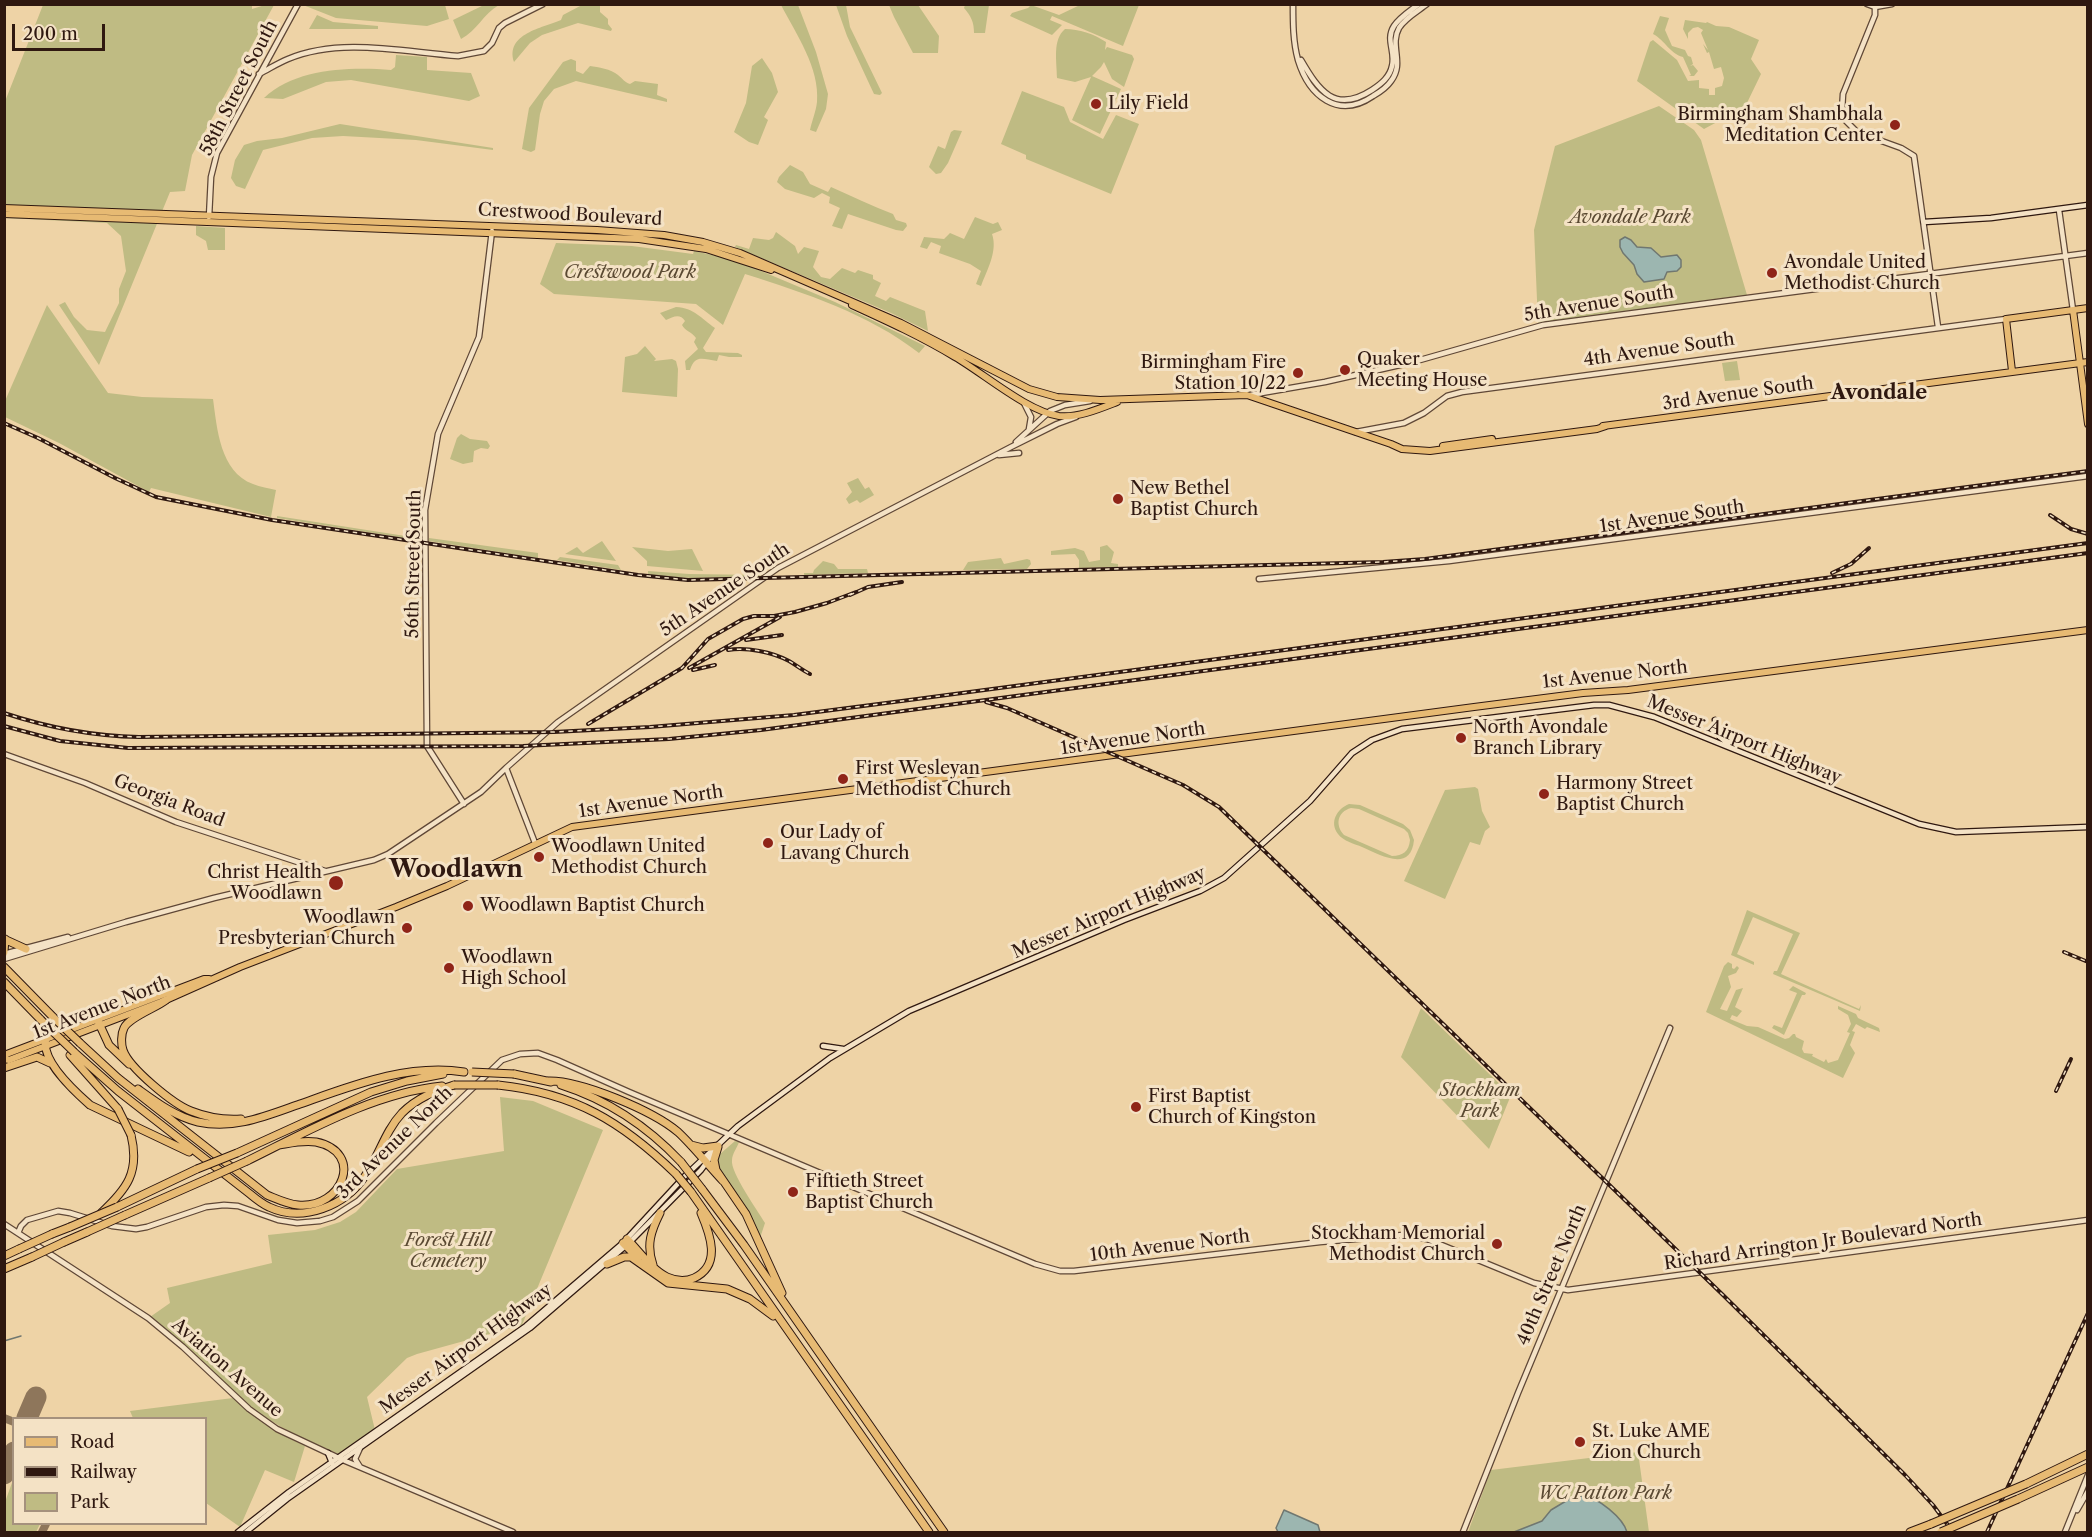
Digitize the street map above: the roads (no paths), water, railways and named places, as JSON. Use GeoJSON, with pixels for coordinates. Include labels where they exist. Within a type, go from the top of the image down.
{"type":"FeatureCollection","features":[{"type":"Feature","properties":{"kind":"highway"},"geometry":{"type":"LineString","coordinates":[[4,955],[5,939],[26,949]]}},
{"type":"Feature","properties":{"kind":"highway"},"geometry":{"type":"LineString","coordinates":[[6,968],[45,1010],[118,1078],[267,1195],[291,1204],[309,1204],[328,1197],[339,1188],[343,1166],[342,1160],[335,1151],[311,1142],[279,1145]]}},
{"type":"Feature","properties":{"kind":"highway"},"geometry":{"type":"LineString","coordinates":[[4,982],[72,1054],[118,1108],[131,1135],[134,1157],[130,1176],[114,1205]]}},
{"type":"Feature","properties":{"kind":"highway"},"geometry":{"type":"LineString","coordinates":[[136,1068],[122,1049],[124,1028],[129,1022],[166,1000]]}},
{"type":"Feature","properties":{"kind":"highway"},"geometry":{"type":"LineString","coordinates":[[98,1022],[109,1045],[117,1054],[174,1102],[191,1111],[213,1117],[239,1120],[267,1115]]}},
{"type":"Feature","properties":{"kind":"highway"},"geometry":{"type":"LineString","coordinates":[[45,1042],[46,1055],[53,1065],[90,1105],[207,1162]]}},
{"type":"Feature","properties":{"kind":"highway"},"geometry":{"type":"LineString","coordinates":[[90,1052],[158,1103],[196,1122],[215,1125],[235,1124],[267,1115],[344,1088],[385,1077],[428,1071],[514,1074],[575,1084],[646,1112],[670,1126],[723,1180]]}},
{"type":"Feature","properties":{"kind":"highway"},"geometry":{"type":"LineString","coordinates":[[72,1054],[207,1162],[269,1207],[286,1212],[318,1210],[338,1202],[355,1190],[366,1174],[390,1127],[402,1113],[417,1100],[454,1085]]}},
{"type":"Feature","properties":{"kind":"highway"},"geometry":{"type":"LineString","coordinates":[[4,1068],[37,1057],[53,1065]]}},
{"type":"Feature","properties":{"kind":"highway"},"geometry":{"type":"LineString","coordinates":[[4,1256],[52,1233],[99,1215],[114,1205],[386,1086],[430,1076],[464,1072]]}},
{"type":"Feature","properties":{"kind":"highway"},"geometry":{"type":"LineString","coordinates":[[548,1081],[584,1093],[618,1111],[647,1131],[681,1162],[744,1245],[944,1533]]}},
{"type":"Feature","properties":{"kind":"highway"},"geometry":{"type":"LineString","coordinates":[[4,1269],[390,1096],[428,1087],[454,1085],[498,1085],[542,1092],[590,1109],[626,1130],[676,1174],[696,1199],[929,1533]]}},
{"type":"Feature","properties":{"kind":"highway"},"geometry":{"type":"LineString","coordinates":[[691,1145],[704,1148],[719,1146],[714,1164],[746,1214],[778,1285],[801,1327]]}},
{"type":"Feature","properties":{"kind":"highway"},"geometry":{"type":"LineString","coordinates":[[627,1243],[666,1277],[679,1281],[692,1279],[707,1266],[711,1256],[712,1241],[696,1199]]}},
{"type":"Feature","properties":{"kind":"highway"},"geometry":{"type":"LineString","coordinates":[[654,1267],[649,1245],[652,1229],[660,1213]]}},
{"type":"Feature","properties":{"kind":"highway"},"geometry":{"type":"LineString","coordinates":[[627,1243],[659,1278]]}},
{"type":"Feature","properties":{"kind":"highway"},"geometry":{"type":"LineString","coordinates":[[607,1264],[624,1257],[631,1257],[659,1278],[677,1285],[727,1289],[750,1299],[771,1314],[786,1329]]}},
{"type":"Feature","properties":{"kind":"highway"},"geometry":{"type":"LineString","coordinates":[[1910,1533],[2026,1484],[2085,1455]]}},
{"type":"Feature","properties":{"kind":"highway"},"geometry":{"type":"LineString","coordinates":[[1941,1533],[2088,1467]]}},
{"type":"Feature","properties":{"kind":"main road","name":"Crestwood Boulevard"},"geometry":{"type":"LineString","coordinates":[[4,208],[647,240],[692,246],[735,257],[828,294],[888,322],[949,353],[1020,399],[1047,413],[1065,416],[1081,414]]}},
{"type":"Feature","properties":{"kind":"main road","name":"Crestwood Boulevard"},"geometry":{"type":"LineString","coordinates":[[4,214],[492,226],[646,232],[677,237],[751,257],[880,313],[1034,391],[1057,397],[1100,400]]}},
{"type":"Feature","properties":{"kind":"main road","name":"4th Avenue South"},"geometry":{"type":"LineString","coordinates":[[2006,319],[2088,308]]}},
{"type":"Feature","properties":{"kind":"main road"},"geometry":{"type":"LineString","coordinates":[[2073,310],[2088,424]]}},
{"type":"Feature","properties":{"kind":"main road"},"geometry":{"type":"LineString","coordinates":[[2006,319],[2012,371]]}},
{"type":"Feature","properties":{"kind":"main road","name":"3rd Avenue South"},"geometry":{"type":"LineString","coordinates":[[1356,432],[1407,450],[1435,451],[2088,362]]}},
{"type":"Feature","properties":{"kind":"main road","name":"5th Avenue South"},"geometry":{"type":"LineString","coordinates":[[1100,400],[1247,395]]}},
{"type":"Feature","properties":{"kind":"main road"},"geometry":{"type":"LineString","coordinates":[[1247,395],[1356,432]]}},
{"type":"Feature","properties":{"kind":"main road","name":"5th Avenue South"},"geometry":{"type":"LineString","coordinates":[[1081,414],[1120,400]]}},
{"type":"Feature","properties":{"kind":"main road","name":"1st Avenue North"},"geometry":{"type":"LineString","coordinates":[[4,1057],[9,1060],[45,1042],[204,979],[309,942],[447,886],[572,827],[1583,693],[1628,690],[2088,630]]}},
{"type":"Feature","properties":{"kind":"main road","name":"1st Avenue North"},"geometry":{"type":"LineString","coordinates":[[98,1022],[166,1000],[204,984],[209,979]]}},
{"type":"Feature","properties":{"kind":"street","name":"58th Street South"},"geometry":{"type":"LineString","coordinates":[[209,219],[211,177],[215,158],[298,4]]}},
{"type":"Feature","properties":{"kind":"street"},"geometry":{"type":"LineString","coordinates":[[260,74],[291,57],[338,48],[358,47],[458,56],[476,54],[488,48],[505,22],[543,4]]}},
{"type":"Feature","properties":{"kind":"street"},"geometry":{"type":"LineString","coordinates":[[1293,4],[1294,35],[1306,79],[1324,99],[1335,104],[1350,106],[1361,104],[1392,81],[1398,67],[1395,45],[1398,29],[1427,4]]}},
{"type":"Feature","properties":{"kind":"street"},"geometry":{"type":"LineString","coordinates":[[1298,56],[1320,89],[1327,95],[1347,101],[1363,96],[1378,86],[1389,74],[1393,65],[1390,35],[1402,17],[1419,4]]}},
{"type":"Feature","properties":{"kind":"street"},"geometry":{"type":"LineString","coordinates":[[1867,4],[1875,7],[1892,4]]}},
{"type":"Feature","properties":{"kind":"street"},"geometry":{"type":"LineString","coordinates":[[1875,7],[1875,15],[1841,103],[1845,120],[1857,132],[1901,148],[1914,156],[1938,327]]}},
{"type":"Feature","properties":{"kind":"street"},"geometry":{"type":"LineString","coordinates":[[1924,222],[1991,218],[2088,205]]}},
{"type":"Feature","properties":{"kind":"street"},"geometry":{"type":"LineString","coordinates":[[2059,210],[2073,310]]}},
{"type":"Feature","properties":{"kind":"street","name":"56th Street South"},"geometry":{"type":"LineString","coordinates":[[464,804],[428,749],[425,510],[438,434],[479,337],[492,226]]}},
{"type":"Feature","properties":{"kind":"street","name":"5th Avenue South"},"geometry":{"type":"LineString","coordinates":[[1247,395],[1325,382],[1413,362],[1535,327],[2088,253]]}},
{"type":"Feature","properties":{"kind":"street","name":"4th Avenue South"},"geometry":{"type":"LineString","coordinates":[[1356,432],[1404,423],[1424,413],[1447,396],[1462,392],[2006,319]]}},
{"type":"Feature","properties":{"kind":"street"},"geometry":{"type":"LineString","coordinates":[[1272,390],[1270,398],[1277,405]]}},
{"type":"Feature","properties":{"kind":"street"},"geometry":{"type":"LineString","coordinates":[[1020,399],[1030,417],[1027,434]]}},
{"type":"Feature","properties":{"kind":"street","name":"5th Avenue South"},"geometry":{"type":"LineString","coordinates":[[1013,447],[1047,413],[1065,405],[1100,400]]}},
{"type":"Feature","properties":{"kind":"street","name":"5th Avenue South"},"geometry":{"type":"LineString","coordinates":[[506,768],[558,722],[778,568],[1081,414]]}},
{"type":"Feature","properties":{"kind":"street"},"geometry":{"type":"LineString","coordinates":[[1380,426],[1378,436],[1381,441]]}},
{"type":"Feature","properties":{"kind":"street"},"geometry":{"type":"LineString","coordinates":[[996,456],[1019,453]]}},
{"type":"Feature","properties":{"kind":"street","name":"1st Avenue South"},"geometry":{"type":"LineString","coordinates":[[1259,579],[1449,561],[2088,476]]}},
{"type":"Feature","properties":{"kind":"street","name":"Messer Airport Highway"},"geometry":{"type":"LineString","coordinates":[[238,1533],[289,1492],[332,1463],[360,1448],[530,1328],[607,1264],[730,1134],[802,1077],[909,1011],[1124,920],[1210,887],[1233,871],[1310,801],[1352,753],[1388,733],[1476,719],[1609,705],[1654,717],[1941,831],[2088,827]]}},
{"type":"Feature","properties":{"kind":"street"},"geometry":{"type":"LineString","coordinates":[[1715,720],[1722,741],[1736,746],[1739,751]]}},
{"type":"Feature","properties":{"kind":"street","name":"Georgia Road"},"geometry":{"type":"LineString","coordinates":[[4,754],[85,783],[176,822],[325,871]]}},
{"type":"Feature","properties":{"kind":"street"},"geometry":{"type":"LineString","coordinates":[[4,955],[50,946],[206,900],[374,860],[388,854],[488,788],[506,768],[535,843]]}},
{"type":"Feature","properties":{"kind":"street"},"geometry":{"type":"LineString","coordinates":[[4,955],[76,934],[83,935]]}},
{"type":"Feature","properties":{"kind":"street"},"geometry":{"type":"LineString","coordinates":[[936,991],[939,998]]}},
{"type":"Feature","properties":{"kind":"street","name":"40th Street North"},"geometry":{"type":"LineString","coordinates":[[1463,1533],[1562,1290],[1583,1232],[1670,1028]]}},
{"type":"Feature","properties":{"kind":"street"},"geometry":{"type":"LineString","coordinates":[[823,1046],[845,1049]]}},
{"type":"Feature","properties":{"kind":"street","name":"3rd Avenue North"},"geometry":{"type":"LineString","coordinates":[[18,1233],[27,1220],[58,1211],[112,1226],[136,1229],[206,1207],[224,1205],[238,1206],[278,1220],[297,1223],[320,1221],[333,1217],[358,1201],[436,1122],[501,1060],[509,1056],[538,1053],[730,1134]]}},
{"type":"Feature","properties":{"kind":"street","name":"10th Avenue North"},"geometry":{"type":"LineString","coordinates":[[730,1134],[1035,1264],[1060,1271],[1403,1235],[1427,1239],[1534,1282],[1562,1290]]}},
{"type":"Feature","properties":{"kind":"street","name":"Messer Airport Highway"},"geometry":{"type":"LineString","coordinates":[[246,1533],[287,1498],[526,1326],[660,1213],[704,1161]]}},
{"type":"Feature","properties":{"kind":"street","name":"Richard Arrington Jr Boulevard North"},"geometry":{"type":"LineString","coordinates":[[1562,1290],[2088,1220]]}},
{"type":"Feature","properties":{"kind":"street","name":"Aviation Avenue"},"geometry":{"type":"LineString","coordinates":[[4,1224],[148,1318],[183,1347],[249,1409],[268,1423],[340,1459],[513,1533]]}},
{"type":"Feature","properties":{"kind":"street"},"geometry":{"type":"LineString","coordinates":[[360,1448],[355,1462],[365,1470]]}},
{"type":"Feature","properties":{"kind":"street"},"geometry":{"type":"LineString","coordinates":[[328,1453],[332,1463]]}},
{"type":"Feature","properties":{"kind":"street"},"geometry":{"type":"LineString","coordinates":[[2065,1533],[2088,1475]]}},
{"type":"Feature","properties":{"kind":"street"},"geometry":{"type":"LineString","coordinates":[[2073,1515],[2088,1491]]}},
{"type":"Feature","properties":{"kind":"water"},"geometry":{"type":"Polygon","coordinates":[[[1625,237],[1637,247],[1651,248],[1661,257],[1677,255],[1681,260],[1681,267],[1677,271],[1667,272],[1664,279],[1644,282],[1620,247],[1620,240],[1625,237]]]}},
{"type":"Feature","properties":{"kind":"water"},"geometry":{"type":"Polygon","coordinates":[[[1583,1496],[1596,1500],[1609,1509],[1625,1526],[1627,1532],[1514,1532],[1542,1521],[1551,1510],[1571,1498],[1583,1496]]]}},
{"type":"Feature","properties":{"kind":"water"},"geometry":{"type":"Polygon","coordinates":[[[1284,1510],[1318,1525],[1320,1532],[1278,1532],[1276,1528],[1284,1510]]]}},
{"type":"Feature","properties":{"kind":"waterway"},"geometry":{"type":"LineString","coordinates":[[4,1341],[21,1336]]}},
{"type":"Feature","properties":{"kind":"railway"},"geometry":{"type":"LineString","coordinates":[[4,423],[156,497],[272,520],[638,575],[688,580],[1383,562],[1425,559],[2088,471]]}},
{"type":"Feature","properties":{"kind":"railway"},"geometry":{"type":"LineString","coordinates":[[2050,515],[2071,529],[2088,534]]}},
{"type":"Feature","properties":{"kind":"railway"},"geometry":{"type":"LineString","coordinates":[[4,713],[71,730],[139,737],[554,732],[650,727],[794,715],[2088,543]]}},
{"type":"Feature","properties":{"kind":"railway"},"geometry":{"type":"LineString","coordinates":[[1832,573],[1851,564],[1869,548]]}},
{"type":"Feature","properties":{"kind":"railway"},"geometry":{"type":"LineString","coordinates":[[4,726],[60,741],[128,748],[523,746],[669,739],[761,730],[2088,553]]}},
{"type":"Feature","properties":{"kind":"railway"},"geometry":{"type":"LineString","coordinates":[[850,595],[868,587],[902,582]]}},
{"type":"Feature","properties":{"kind":"railway"},"geometry":{"type":"LineString","coordinates":[[588,724],[682,668],[708,639],[743,619],[795,612],[856,592]]}},
{"type":"Feature","properties":{"kind":"railway"},"geometry":{"type":"LineString","coordinates":[[689,668],[780,617]]}},
{"type":"Feature","properties":{"kind":"railway"},"geometry":{"type":"LineString","coordinates":[[746,640],[782,635]]}},
{"type":"Feature","properties":{"kind":"railway"},"geometry":{"type":"LineString","coordinates":[[728,650],[743,649],[767,653],[789,661],[810,674]]}},
{"type":"Feature","properties":{"kind":"railway"},"geometry":{"type":"LineString","coordinates":[[693,670],[715,665]]}},
{"type":"Feature","properties":{"kind":"railway"},"geometry":{"type":"LineString","coordinates":[[986,702],[1007,708],[1183,785],[1219,807],[1723,1295],[1905,1475],[1933,1505],[1953,1532]]}},
{"type":"Feature","properties":{"kind":"railway"},"geometry":{"type":"LineString","coordinates":[[2064,952],[2088,962]]}},
{"type":"Feature","properties":{"kind":"railway"},"geometry":{"type":"LineString","coordinates":[[2056,1091],[2071,1059]]}},
{"type":"Feature","properties":{"kind":"railway"},"geometry":{"type":"LineString","coordinates":[[1987,1532],[2088,1313]]}},
{"type":"Feature","properties":{"kind":"place","name":"Lily Field"},"geometry":{"type":"Point","coordinates":[1096,104]}},
{"type":"Feature","properties":{"kind":"place","name":"Birmingham Shambhala Meditation Center"},"geometry":{"type":"Point","coordinates":[1895,125]}},
{"type":"Feature","properties":{"kind":"place","name":"Avondale United Methodist Church"},"geometry":{"type":"Point","coordinates":[1772,273]}},
{"type":"Feature","properties":{"kind":"place","name":"Quaker Meeting House"},"geometry":{"type":"Point","coordinates":[1345,370]}},
{"type":"Feature","properties":{"kind":"place","name":"Birmingham Fire Station 10/22"},"geometry":{"type":"Point","coordinates":[1298,373]}},
{"type":"Feature","properties":{"kind":"place","name":"New Bethel Baptist Church"},"geometry":{"type":"Point","coordinates":[1118,499]}},
{"type":"Feature","properties":{"kind":"place","name":"North Avondale Branch Library"},"geometry":{"type":"Point","coordinates":[1461,738]}},
{"type":"Feature","properties":{"kind":"place","name":"First Wesleyan Methodist Church"},"geometry":{"type":"Point","coordinates":[843,779]}},
{"type":"Feature","properties":{"kind":"place","name":"Harmony Street Baptist Church"},"geometry":{"type":"Point","coordinates":[1544,794]}},
{"type":"Feature","properties":{"kind":"place","name":"Our Lady of Lavang Church"},"geometry":{"type":"Point","coordinates":[768,843]}},
{"type":"Feature","properties":{"kind":"place","name":"Woodlawn United Methodist Church"},"geometry":{"type":"Point","coordinates":[539,857]}},
{"type":"Feature","properties":{"kind":"place","name":"Christ Health Woodlawn"},"geometry":{"type":"Point","coordinates":[336,883]}},
{"type":"Feature","properties":{"kind":"place","name":"Woodlawn Baptist Church"},"geometry":{"type":"Point","coordinates":[468,906]}},
{"type":"Feature","properties":{"kind":"place","name":"Woodlawn Presbyterian Church"},"geometry":{"type":"Point","coordinates":[407,928]}},
{"type":"Feature","properties":{"kind":"place","name":"Woodlawn High School"},"geometry":{"type":"Point","coordinates":[449,968]}},
{"type":"Feature","properties":{"kind":"place","name":"First Baptist Church of Kingston"},"geometry":{"type":"Point","coordinates":[1136,1107]}},
{"type":"Feature","properties":{"kind":"place","name":"Fiftieth Street Baptist Church"},"geometry":{"type":"Point","coordinates":[793,1192]}},
{"type":"Feature","properties":{"kind":"place","name":"Stockham Memorial Methodist Church"},"geometry":{"type":"Point","coordinates":[1497,1244]}},
{"type":"Feature","properties":{"kind":"place","name":"St. Luke AME Zion Church"},"geometry":{"type":"Point","coordinates":[1580,1442]}},
{"type":"Feature","properties":{"kind":"district","name":"Avondale"},"geometry":{"type":"Point","coordinates":[1879,393]}},
{"type":"Feature","properties":{"kind":"district","name":"Woodlawn"},"geometry":{"type":"Point","coordinates":[456,870]}},
{"type":"Feature","properties":{"kind":"park label","name":"Avondale Park"},"geometry":{"type":"Point","coordinates":[1630,218]}},
{"type":"Feature","properties":{"kind":"park label","name":"Crestwood Park"},"geometry":{"type":"Point","coordinates":[630,273]}},
{"type":"Feature","properties":{"kind":"park label","name":"Stockham Park"},"geometry":{"type":"Point","coordinates":[1480,1101]}},
{"type":"Feature","properties":{"kind":"park label","name":"Forest Hill Cemetery"},"geometry":{"type":"Point","coordinates":[448,1251]}},
{"type":"Feature","properties":{"kind":"park label","name":"WC Patton Park"},"geometry":{"type":"Point","coordinates":[1605,1494]}}]}
